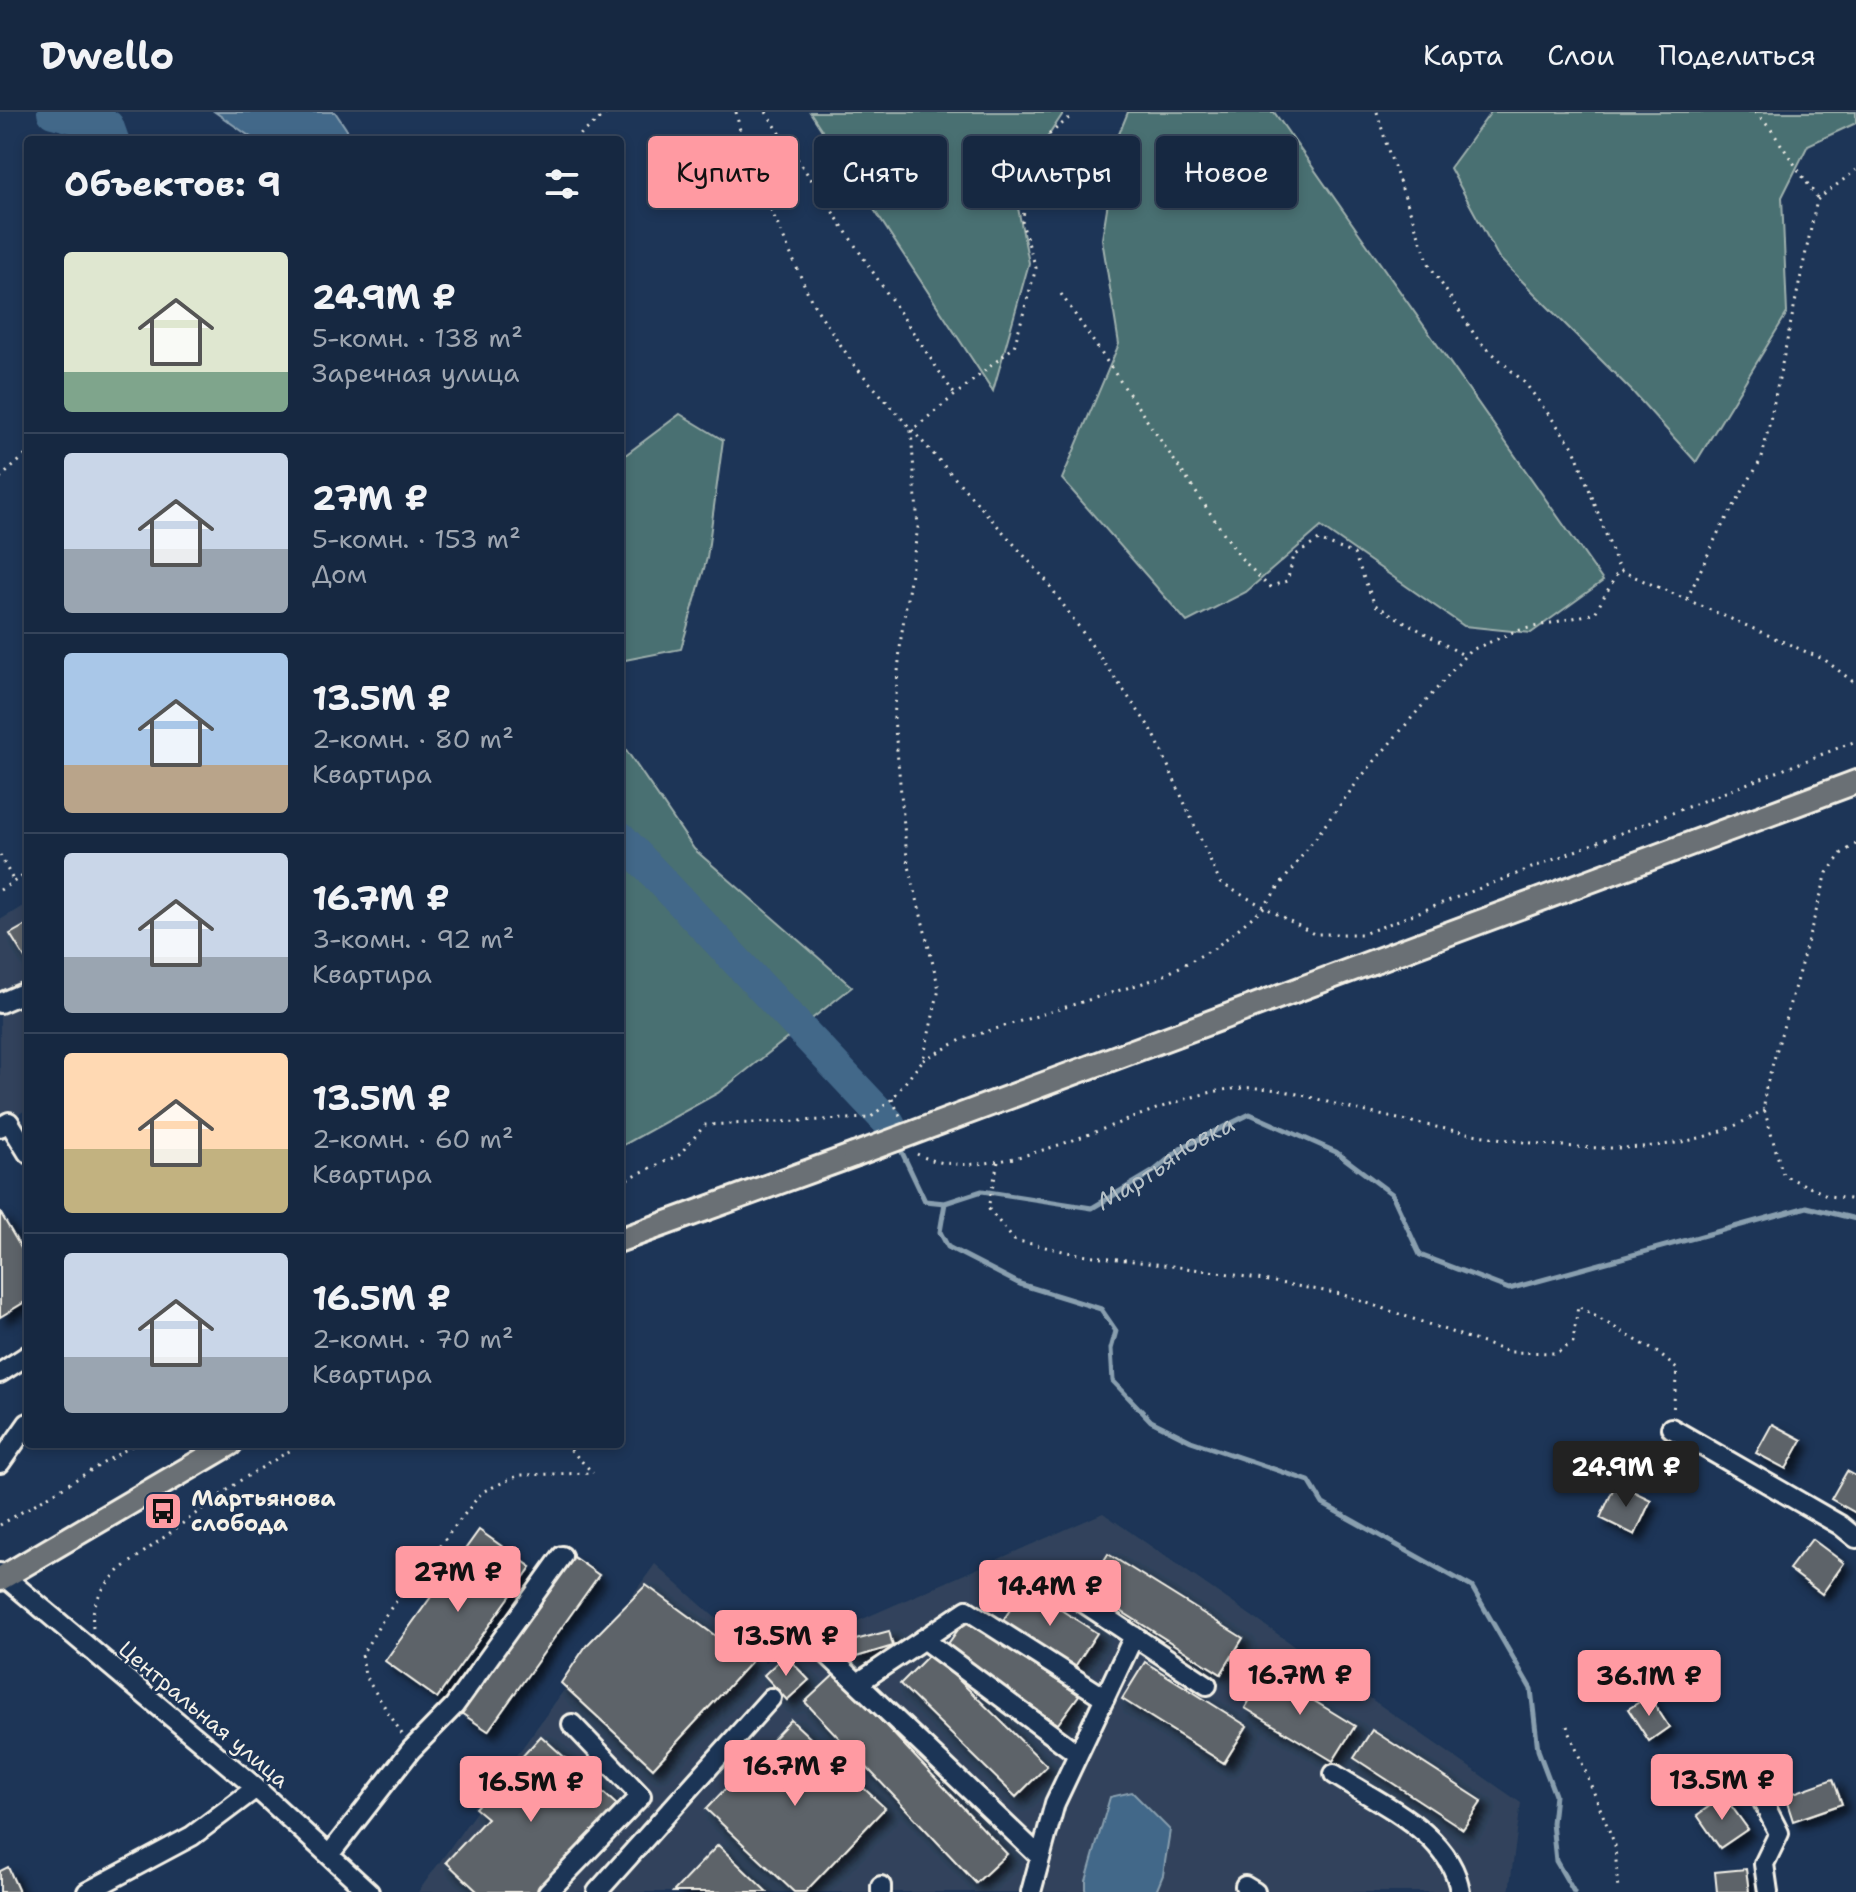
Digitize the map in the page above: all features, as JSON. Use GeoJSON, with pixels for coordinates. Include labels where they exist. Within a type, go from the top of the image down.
{"type":"FeatureCollection","features":[{"type":"Feature","properties":{"kind":"main road"},"geometry":{"type":"LineString","coordinates":[[624,1239],[1856,782]]}},
{"type":"Feature","properties":{"kind":"main road"},"geometry":{"type":"LineString","coordinates":[[1,1577],[223,1448]]}},
{"type":"Feature","properties":{"kind":"street"},"geometry":{"type":"LineString","coordinates":[[0,1003],[24,993]]}},
{"type":"Feature","properties":{"kind":"street"},"geometry":{"type":"LineString","coordinates":[[0,1127],[9,1122],[24,1146]]}},
{"type":"Feature","properties":{"kind":"street"},"geometry":{"type":"LineString","coordinates":[[0,1373],[24,1358]]}},
{"type":"Feature","properties":{"kind":"street"},"geometry":{"type":"LineString","coordinates":[[1671,1428],[1840,1525],[1856,1538]]}},
{"type":"Feature","properties":{"kind":"street"},"geometry":{"type":"LineString","coordinates":[[0,1463],[24,1429]]}},
{"type":"Feature","properties":{"kind":"street"},"geometry":{"type":"LineString","coordinates":[[329,1855],[411,1750],[454,1706],[562,1556]]}},
{"type":"Feature","properties":{"kind":"street","name":"Центральная улица"},"geometry":{"type":"LineString","coordinates":[[1,1577],[256,1788],[369,1892]]}},
{"type":"Feature","properties":{"kind":"street"},"geometry":{"type":"LineString","coordinates":[[1060,1587],[1207,1685]]}},
{"type":"Feature","properties":{"kind":"street"},"geometry":{"type":"LineString","coordinates":[[858,1683],[967,1610],[1105,1698]]}},
{"type":"Feature","properties":{"kind":"street"},"geometry":{"type":"LineString","coordinates":[[1031,1892],[1055,1803],[1134,1636]]}},
{"type":"Feature","properties":{"kind":"street"},"geometry":{"type":"LineString","coordinates":[[923,1639],[1078,1754]]}},
{"type":"Feature","properties":{"kind":"street"},"geometry":{"type":"LineString","coordinates":[[827,1654],[1039,1856]]}},
{"type":"Feature","properties":{"kind":"street"},"geometry":{"type":"LineString","coordinates":[[597,1892],[771,1698]]}},
{"type":"Feature","properties":{"kind":"street"},"geometry":{"type":"LineString","coordinates":[[572,1724],[641,1796],[666,1815]]}},
{"type":"Feature","properties":{"kind":"street"},"geometry":{"type":"LineString","coordinates":[[1334,1774],[1434,1840],[1449,1862],[1460,1892]]}},
{"type":"Feature","properties":{"kind":"street"},"geometry":{"type":"LineString","coordinates":[[87,1892],[192,1836],[256,1788]]}},
{"type":"Feature","properties":{"kind":"street"},"geometry":{"type":"LineString","coordinates":[[548,1892],[641,1796]]}},
{"type":"Feature","properties":{"kind":"street"},"geometry":{"type":"LineString","coordinates":[[1763,1802],[1779,1833],[1764,1864],[1768,1892]]}},
{"type":"Feature","properties":{"kind":"street"},"geometry":{"type":"LineString","coordinates":[[119,1874],[129,1892]]}},
{"type":"Feature","properties":{"kind":"path"},"geometry":{"type":"LineString","coordinates":[[579,136],[608,112]]}},
{"type":"Feature","properties":{"kind":"path"},"geometry":{"type":"LineString","coordinates":[[736,112],[744,149],[812,302],[854,365],[1045,579],[1153,732],[1220,883],[1263,908],[1314,934],[1363,934],[1856,741]]}},
{"type":"Feature","properties":{"kind":"path"},"geometry":{"type":"LineString","coordinates":[[766,112],[955,395]]}},
{"type":"Feature","properties":{"kind":"path"},"geometry":{"type":"LineString","coordinates":[[911,431],[1014,347],[1036,268],[1022,223],[1035,146],[1068,119],[1069,112]]}},
{"type":"Feature","properties":{"kind":"path"},"geometry":{"type":"LineString","coordinates":[[1377,112],[1430,266],[1478,340],[1525,383],[1574,448],[1619,570],[1825,660],[1856,684]]}},
{"type":"Feature","properties":{"kind":"path"},"geometry":{"type":"LineString","coordinates":[[1755,112],[1770,128],[1818,199]]}},
{"type":"Feature","properties":{"kind":"path"},"geometry":{"type":"LineString","coordinates":[[1687,599],[1718,533],[1762,458],[1818,199],[1856,170]]}},
{"type":"Feature","properties":{"kind":"path"},"geometry":{"type":"LineString","coordinates":[[1061,294],[1240,557],[1269,587],[1287,581],[1294,556],[1319,540],[1354,554],[1375,605],[1465,656]]}},
{"type":"Feature","properties":{"kind":"path"},"geometry":{"type":"LineString","coordinates":[[911,431],[918,527],[901,638],[894,718],[907,858],[939,989],[923,1060]]}},
{"type":"Feature","properties":{"kind":"path"},"geometry":{"type":"LineString","coordinates":[[0,478],[24,457]]}},
{"type":"Feature","properties":{"kind":"path"},"geometry":{"type":"LineString","coordinates":[[0,470],[10,471]]}},
{"type":"Feature","properties":{"kind":"path"},"geometry":{"type":"LineString","coordinates":[[624,1180],[679,1155],[705,1125],[870,1118],[892,1099],[923,1060],[963,1039],[1159,978],[1215,948],[1263,908],[1361,777],[1465,656],[1516,631],[1595,613],[1619,570]]}},
{"type":"Feature","properties":{"kind":"path"},"geometry":{"type":"LineString","coordinates":[[1856,844],[1842,853],[1827,873],[1765,1091],[1764,1109],[1783,1175],[1829,1196],[1856,1200]]}},
{"type":"Feature","properties":{"kind":"path"},"geometry":{"type":"LineString","coordinates":[[0,855],[14,882]]}},
{"type":"Feature","properties":{"kind":"path"},"geometry":{"type":"LineString","coordinates":[[0,890],[24,876]]}},
{"type":"Feature","properties":{"kind":"path"},"geometry":{"type":"LineString","coordinates":[[911,1141],[918,1155],[947,1163],[998,1162],[1231,1089],[1281,1089],[1361,1111],[1555,1147],[1633,1148],[1696,1138],[1749,1119],[1764,1109]]}},
{"type":"Feature","properties":{"kind":"path"},"geometry":{"type":"LineString","coordinates":[[892,1099],[905,1127]]}},
{"type":"Feature","properties":{"kind":"path"},"geometry":{"type":"LineString","coordinates":[[998,1162],[988,1208],[1014,1240],[1072,1253],[1224,1273],[1341,1294],[1509,1352],[1557,1353],[1573,1342],[1578,1306],[1658,1353],[1677,1369],[1671,1428]]}},
{"type":"Feature","properties":{"kind":"path"},"geometry":{"type":"LineString","coordinates":[[0,1525],[128,1448]]}},
{"type":"Feature","properties":{"kind":"path"},"geometry":{"type":"LineString","coordinates":[[97,1655],[91,1613],[103,1586],[241,1480],[294,1448]]}},
{"type":"Feature","properties":{"kind":"path"},"geometry":{"type":"LineString","coordinates":[[411,1750],[365,1676],[362,1654],[387,1613],[482,1492],[519,1475],[593,1473],[569,1448]]}},
{"type":"Feature","properties":{"kind":"path"},"geometry":{"type":"LineString","coordinates":[[1567,1726],[1615,1845],[1620,1879],[1618,1892]]}},
{"type":"Feature","properties":{"kind":"shaded area"},"geometry":{"type":"Polygon","coordinates":[[[215,112],[335,112],[349,133],[348,136],[249,136],[215,112]]]}},
{"type":"Feature","properties":{"kind":"shaded area"},"geometry":{"type":"Polygon","coordinates":[[[24,905],[24,1111],[0,1124],[0,920],[24,905]]]}},
{"type":"Feature","properties":{"kind":"shaded area"},"geometry":{"type":"Polygon","coordinates":[[[1103,1513],[1521,1803],[1509,1892],[418,1892],[655,1564],[765,1662],[1103,1513]]]}},
{"type":"Feature","properties":{"kind":"shaded area"},"geometry":{"type":"Polygon","coordinates":[[[1132,1792],[1170,1830],[1163,1875],[1156,1892],[1086,1892],[1086,1881],[1110,1797],[1132,1792]]]}},
{"type":"Feature","properties":{"kind":"green space"},"geometry":{"type":"Polygon","coordinates":[[[810,112],[1064,112],[1048,136],[963,136],[963,208],[1018,208],[1029,263],[993,391],[873,208],[947,208],[947,136],[826,136],[810,112]]]}},
{"type":"Feature","properties":{"kind":"green space"},"geometry":{"type":"Polygon","coordinates":[[[1128,112],[1274,112],[1291,136],[1156,136],[1156,208],[1297,208],[1297,145],[1603,581],[1531,633],[1464,626],[1321,527],[1246,592],[1187,622],[1062,479],[1119,344],[1102,239],[1107,208],[1140,208],[1140,136],[1119,134],[1128,112]]]}},
{"type":"Feature","properties":{"kind":"green space"},"geometry":{"type":"Polygon","coordinates":[[[1491,112],[1856,112],[1856,123],[1808,145],[1782,197],[1787,313],[1696,462],[1631,390],[1499,258],[1450,168],[1491,112]]]}},
{"type":"Feature","properties":{"kind":"green space"},"geometry":{"type":"Polygon","coordinates":[[[680,414],[723,440],[707,558],[681,649],[624,660],[624,456],[680,414]]]}},
{"type":"Feature","properties":{"kind":"green space"},"geometry":{"type":"Polygon","coordinates":[[[624,747],[694,849],[852,987],[718,1093],[624,1145],[624,747]]]}},
{"type":"Feature","properties":{"kind":"building"},"geometry":{"type":"Polygon","coordinates":[[[24,926],[24,957],[10,934],[24,926]]]}},
{"type":"Feature","properties":{"kind":"building"},"geometry":{"type":"Polygon","coordinates":[[[0,1212],[24,1253],[24,1302],[0,1317],[0,1212]]]}},
{"type":"Feature","properties":{"kind":"building"},"geometry":{"type":"Polygon","coordinates":[[[1772,1424],[1802,1440],[1786,1469],[1756,1453],[1772,1424]]]}},
{"type":"Feature","properties":{"kind":"building"},"geometry":{"type":"Polygon","coordinates":[[[1847,1471],[1856,1476],[1856,1513],[1831,1499],[1847,1471]]]}},
{"type":"Feature","properties":{"kind":"building"},"geometry":{"type":"Polygon","coordinates":[[[1616,1483],[1651,1500],[1635,1535],[1600,1518],[1616,1483]]]}},
{"type":"Feature","properties":{"kind":"building"},"geometry":{"type":"Polygon","coordinates":[[[479,1530],[531,1567],[437,1698],[385,1661],[479,1530]]]}},
{"type":"Feature","properties":{"kind":"building"},"geometry":{"type":"Polygon","coordinates":[[[1812,1539],[1844,1563],[1822,1594],[1789,1569],[1812,1539]]]}},
{"type":"Feature","properties":{"kind":"building"},"geometry":{"type":"Polygon","coordinates":[[[1108,1554],[1243,1638],[1221,1674],[1086,1589],[1108,1554]]]}},
{"type":"Feature","properties":{"kind":"building"},"geometry":{"type":"Polygon","coordinates":[[[572,1556],[599,1575],[488,1731],[461,1713],[572,1556]]]}},
{"type":"Feature","properties":{"kind":"building"},"geometry":{"type":"Polygon","coordinates":[[[646,1585],[751,1662],[653,1768],[561,1683],[586,1646],[646,1585]]]}},
{"type":"Feature","properties":{"kind":"building"},"geometry":{"type":"Polygon","coordinates":[[[1025,1587],[1097,1633],[1074,1668],[1002,1622],[1025,1587]]]}},
{"type":"Feature","properties":{"kind":"building"},"geometry":{"type":"Polygon","coordinates":[[[965,1620],[1079,1695],[1058,1724],[945,1648],[965,1620]]]}},
{"type":"Feature","properties":{"kind":"building"},"geometry":{"type":"Polygon","coordinates":[[[889,1631],[893,1646],[853,1658],[848,1642],[889,1631]]]}},
{"type":"Feature","properties":{"kind":"building"},"geometry":{"type":"Polygon","coordinates":[[[931,1653],[1047,1766],[1016,1797],[900,1684],[931,1653]]]}},
{"type":"Feature","properties":{"kind":"building"},"geometry":{"type":"Polygon","coordinates":[[[785,1655],[809,1680],[787,1700],[764,1675],[785,1655]]]}},
{"type":"Feature","properties":{"kind":"building"},"geometry":{"type":"Polygon","coordinates":[[[1145,1662],[1247,1726],[1224,1763],[1122,1699],[1145,1662]]]}},
{"type":"Feature","properties":{"kind":"building"},"geometry":{"type":"Polygon","coordinates":[[[1267,1672],[1355,1726],[1333,1761],[1245,1708],[1267,1672]]]}},
{"type":"Feature","properties":{"kind":"building"},"geometry":{"type":"Polygon","coordinates":[[[836,1673],[1007,1854],[976,1883],[805,1702],[836,1673]]]}},
{"type":"Feature","properties":{"kind":"building"},"geometry":{"type":"Polygon","coordinates":[[[1649,1696],[1669,1727],[1649,1741],[1628,1709],[1649,1696]]]}},
{"type":"Feature","properties":{"kind":"building"},"geometry":{"type":"Polygon","coordinates":[[[791,1720],[885,1808],[805,1892],[794,1892],[706,1809],[791,1720]]]}},
{"type":"Feature","properties":{"kind":"building"},"geometry":{"type":"Polygon","coordinates":[[[1372,1730],[1482,1801],[1463,1829],[1354,1758],[1372,1730]]]}},
{"type":"Feature","properties":{"kind":"building"},"geometry":{"type":"Polygon","coordinates":[[[541,1736],[617,1805],[537,1892],[478,1892],[446,1862],[487,1818],[475,1808],[541,1736]]]}},
{"type":"Feature","properties":{"kind":"building"},"geometry":{"type":"Polygon","coordinates":[[[1833,1779],[1842,1804],[1793,1821],[1785,1796],[1833,1779]]]}},
{"type":"Feature","properties":{"kind":"building"},"geometry":{"type":"Polygon","coordinates":[[[1724,1796],[1748,1829],[1720,1848],[1697,1815],[1724,1796]]]}},
{"type":"Feature","properties":{"kind":"building"},"geometry":{"type":"Polygon","coordinates":[[[718,1845],[767,1892],[673,1892],[718,1845]]]}},
{"type":"Feature","properties":{"kind":"building"},"geometry":{"type":"Polygon","coordinates":[[[8,1867],[19,1892],[0,1892],[0,1871],[8,1867]]]}},
{"type":"Feature","properties":{"kind":"building"},"geometry":{"type":"Polygon","coordinates":[[[1746,1869],[1749,1892],[1717,1892],[1715,1872],[1746,1869]]]}},
{"type":"Feature","properties":{"kind":"waterway","name":"Мартьяновка"},"geometry":{"type":"LineString","coordinates":[[53,112],[108,126],[112,136]]}},
{"type":"Feature","properties":{"kind":"waterway","name":"Мартьяновка"},"geometry":{"type":"LineString","coordinates":[[624,841],[889,1123]]}},
{"type":"Feature","properties":{"kind":"waterway","name":"Мартьяновка"},"geometry":{"type":"LineString","coordinates":[[899,1146],[925,1201],[945,1203],[982,1191],[1092,1208],[1154,1171],[1183,1147],[1250,1114],[1336,1152],[1392,1194],[1420,1255],[1509,1289],[1807,1207],[1856,1219]]}},
{"type":"Feature","properties":{"kind":"waterway"},"geometry":{"type":"LineString","coordinates":[[945,1203],[940,1232],[948,1247],[1020,1284],[1101,1309],[1116,1331],[1111,1349],[1113,1381],[1151,1421],[1191,1441],[1309,1481],[1323,1504],[1472,1587],[1531,1689],[1538,1750],[1555,1795],[1552,1823],[1556,1861],[1574,1892]]}},
{"type":"Feature","properties":{"kind":"place","name":"Мартьянова слобода"},"geometry":{"type":"Point","coordinates":[163,1511]}}]}
